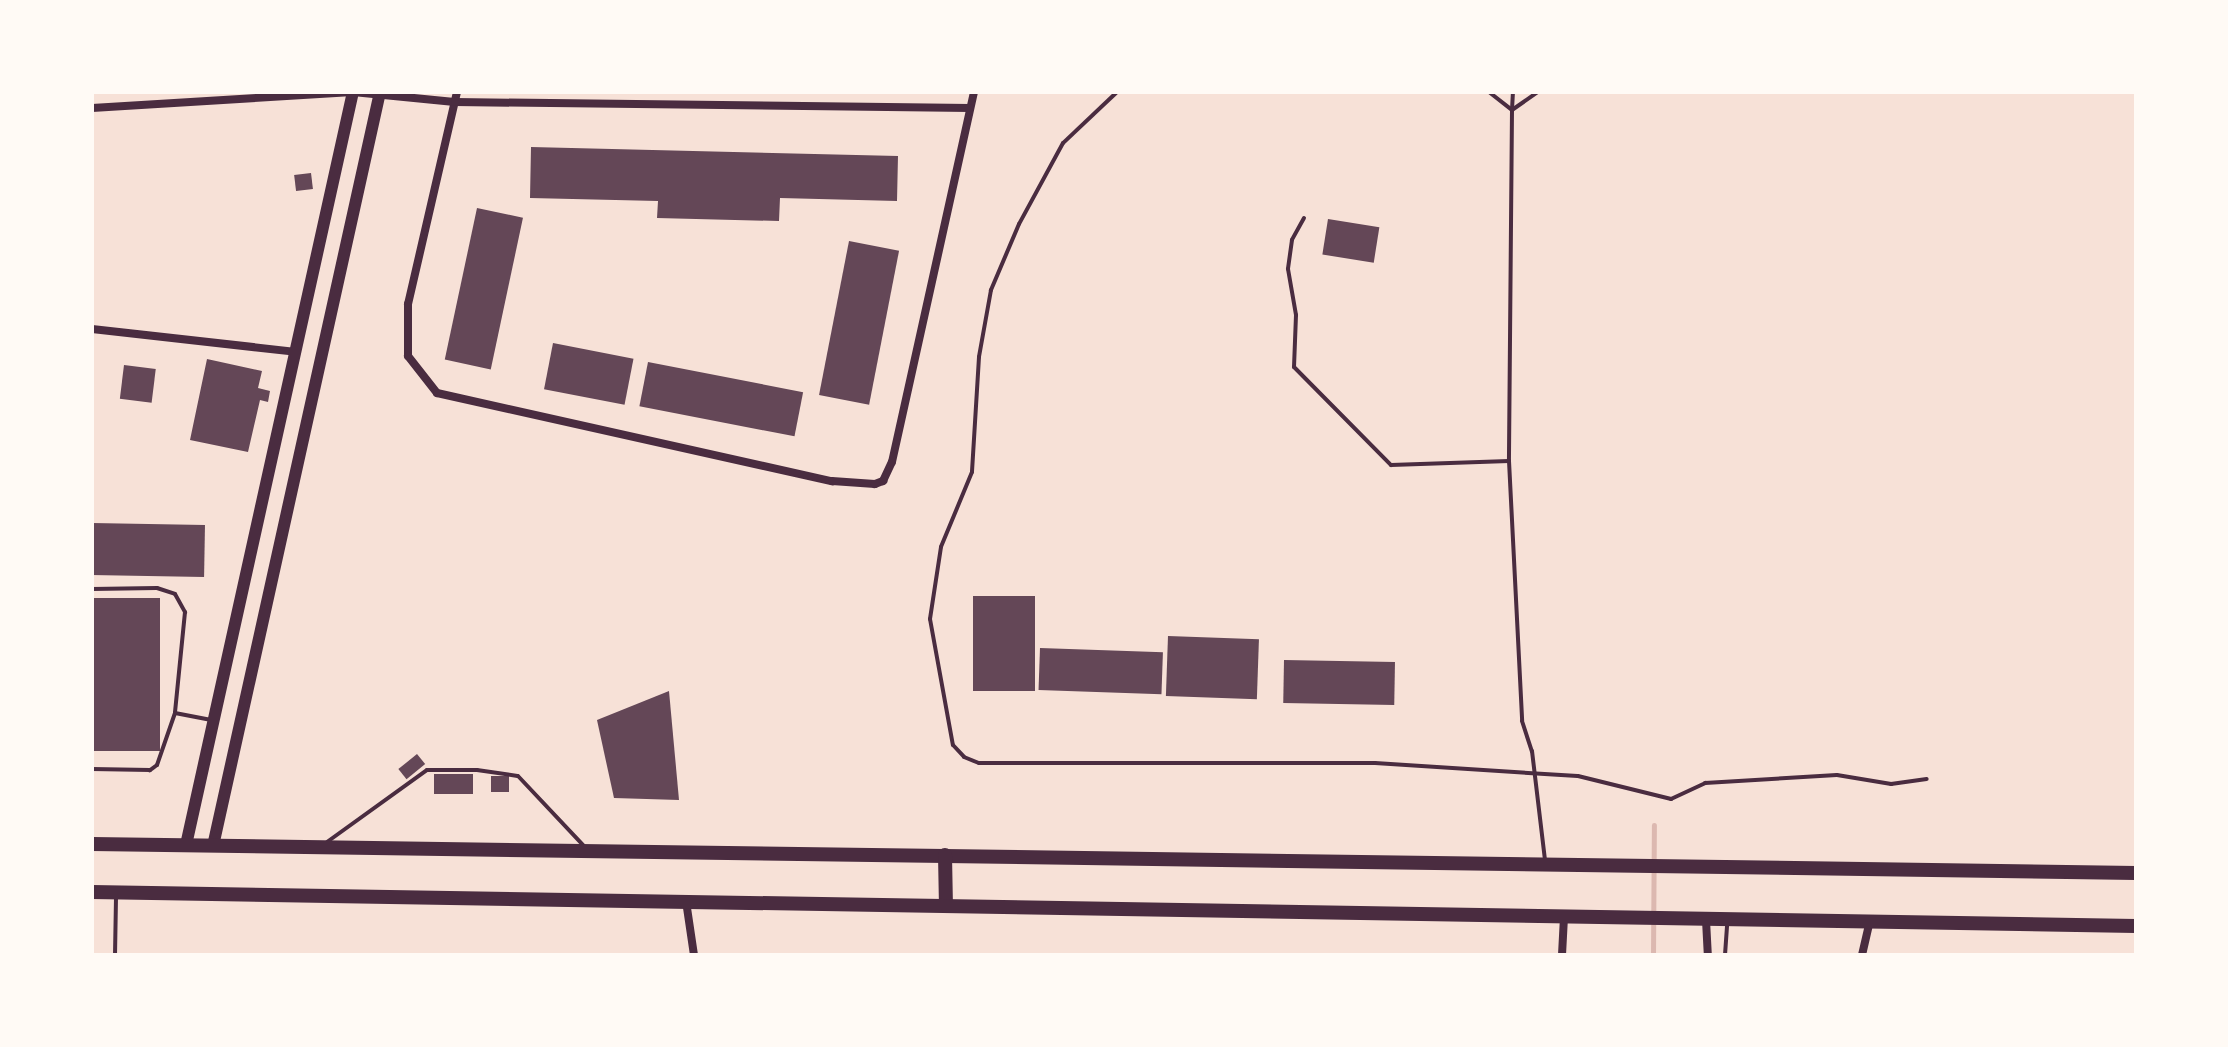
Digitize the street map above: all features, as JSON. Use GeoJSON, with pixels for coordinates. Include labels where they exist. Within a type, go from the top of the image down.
{"type":"FeatureCollection","features":[{"type":"Feature","properties":{"kind":"highway"},"geometry":{"type":"LineString","coordinates":[[92,844],[2136,873]]}},
{"type":"Feature","properties":{"kind":"highway"},"geometry":{"type":"LineString","coordinates":[[945,855],[946,906]]}},
{"type":"Feature","properties":{"kind":"highway"},"geometry":{"type":"LineString","coordinates":[[92,892],[2136,926]]}},
{"type":"Feature","properties":{"kind":"main road"},"geometry":{"type":"LineString","coordinates":[[186,845],[211,720],[353,92]]}},
{"type":"Feature","properties":{"kind":"main road"},"geometry":{"type":"LineString","coordinates":[[213,846],[380,94]]}},
{"type":"Feature","properties":{"kind":"street"},"geometry":{"type":"LineString","coordinates":[[92,108],[353,92],[455,102],[970,108]]}},
{"type":"Feature","properties":{"kind":"street"},"geometry":{"type":"LineString","coordinates":[[457,92],[408,304],[408,356],[437,393],[832,481],[875,484],[883,481],[892,462],[974,92]]}},
{"type":"Feature","properties":{"kind":"street"},"geometry":{"type":"LineString","coordinates":[[92,329],[296,352]]}},
{"type":"Feature","properties":{"kind":"street"},"geometry":{"type":"LineString","coordinates":[[686,900],[694,955]]}},
{"type":"Feature","properties":{"kind":"street"},"geometry":{"type":"LineString","coordinates":[[1562,955],[1564,916]]}},
{"type":"Feature","properties":{"kind":"street"},"geometry":{"type":"LineString","coordinates":[[1706,920],[1708,955]]}},
{"type":"Feature","properties":{"kind":"street"},"geometry":{"type":"LineString","coordinates":[[1862,955],[1870,921]]}},
{"type":"Feature","properties":{"kind":"lane"},"geometry":{"type":"LineString","coordinates":[[1117,92],[1063,143],[1019,224],[991,290],[979,357],[972,472],[941,547],[930,619],[953,745],[979,763],[1330,762],[1578,776],[1671,799],[1705,783],[1837,775],[1891,784],[1927,779]]}},
{"type":"Feature","properties":{"kind":"lane"},"geometry":{"type":"LineString","coordinates":[[1489,92],[1512,110]]}},
{"type":"Feature","properties":{"kind":"lane"},"geometry":{"type":"LineString","coordinates":[[1513,92],[1509,461],[1522,721],[1546,864]]}},
{"type":"Feature","properties":{"kind":"lane"},"geometry":{"type":"LineString","coordinates":[[1512,110],[1538,92]]}},
{"type":"Feature","properties":{"kind":"lane"},"geometry":{"type":"LineString","coordinates":[[1304,218],[1292,240],[1288,269],[1296,315],[1294,367],[1391,465],[1509,461]]}},
{"type":"Feature","properties":{"kind":"lane"},"geometry":{"type":"LineString","coordinates":[[92,589],[157,588],[175,594],[185,612],[175,713],[157,765],[150,770],[92,769]]}},
{"type":"Feature","properties":{"kind":"lane"},"geometry":{"type":"LineString","coordinates":[[175,713],[211,720]]}},
{"type":"Feature","properties":{"kind":"lane"},"geometry":{"type":"LineString","coordinates":[[320,847],[427,770],[477,770],[518,776],[588,851]]}},
{"type":"Feature","properties":{"kind":"lane"},"geometry":{"type":"LineString","coordinates":[[115,955],[116,892]]}},
{"type":"Feature","properties":{"kind":"lane"},"geometry":{"type":"LineString","coordinates":[[1725,955],[1727,921]]}},
{"type":"Feature","properties":{"kind":"building"},"geometry":{"type":"Polygon","coordinates":[[[531,147],[898,156],[897,201],[780,198],[779,221],[657,218],[658,201],[530,198],[531,147]]]}},
{"type":"Feature","properties":{"kind":"building"},"geometry":{"type":"Polygon","coordinates":[[[311,173],[313,189],[296,191],[294,175],[311,173]]]}},
{"type":"Feature","properties":{"kind":"building"},"geometry":{"type":"Polygon","coordinates":[[[477,208],[523,218],[491,369],[445,360],[477,208]]]}},
{"type":"Feature","properties":{"kind":"building"},"geometry":{"type":"Polygon","coordinates":[[[1328,219],[1379,227],[1374,263],[1322,255],[1328,219]]]}},
{"type":"Feature","properties":{"kind":"building"},"geometry":{"type":"Polygon","coordinates":[[[849,241],[899,251],[869,405],[819,395],[849,241]]]}},
{"type":"Feature","properties":{"kind":"building"},"geometry":{"type":"Polygon","coordinates":[[[553,343],[633,359],[625,405],[544,389],[553,343]]]}},
{"type":"Feature","properties":{"kind":"building"},"geometry":{"type":"Polygon","coordinates":[[[207,359],[262,371],[258,388],[270,391],[268,402],[260,400],[248,452],[190,440],[207,359]]]}},
{"type":"Feature","properties":{"kind":"building"},"geometry":{"type":"Polygon","coordinates":[[[648,362],[803,392],[795,436],[639,406],[648,362]]]}},
{"type":"Feature","properties":{"kind":"building"},"geometry":{"type":"Polygon","coordinates":[[[124,365],[156,369],[152,403],[120,399],[124,365]]]}},
{"type":"Feature","properties":{"kind":"building"},"geometry":{"type":"Polygon","coordinates":[[[92,523],[205,525],[204,577],[92,575],[92,523]]]}},
{"type":"Feature","properties":{"kind":"building"},"geometry":{"type":"Polygon","coordinates":[[[973,596],[1035,596],[1035,691],[973,691],[973,596]]]}},
{"type":"Feature","properties":{"kind":"building"},"geometry":{"type":"Polygon","coordinates":[[[92,598],[160,598],[160,751],[92,751],[92,598]]]}},
{"type":"Feature","properties":{"kind":"building"},"geometry":{"type":"Polygon","coordinates":[[[1168,636],[1259,639],[1257,699],[1166,696],[1168,636]]]}},
{"type":"Feature","properties":{"kind":"building"},"geometry":{"type":"Polygon","coordinates":[[[1040,648],[1163,652],[1161,694],[1039,690],[1040,648]]]}},
{"type":"Feature","properties":{"kind":"building"},"geometry":{"type":"Polygon","coordinates":[[[1284,660],[1395,662],[1394,705],[1283,703],[1284,660]]]}},
{"type":"Feature","properties":{"kind":"building"},"geometry":{"type":"Polygon","coordinates":[[[669,691],[679,800],[614,798],[597,720],[669,691]]]}},
{"type":"Feature","properties":{"kind":"building"},"geometry":{"type":"Polygon","coordinates":[[[417,754],[425,764],[407,779],[398,769],[417,754]]]}},
{"type":"Feature","properties":{"kind":"building"},"geometry":{"type":"Polygon","coordinates":[[[434,774],[473,774],[473,794],[434,794],[434,774]]]}},
{"type":"Feature","properties":{"kind":"building"},"geometry":{"type":"Polygon","coordinates":[[[491,776],[509,776],[509,792],[491,792],[491,776]]]}},
{"type":"Feature","properties":{"kind":"waterway"},"geometry":{"type":"LineString","coordinates":[[1653,955],[1654,825]]}}]}
